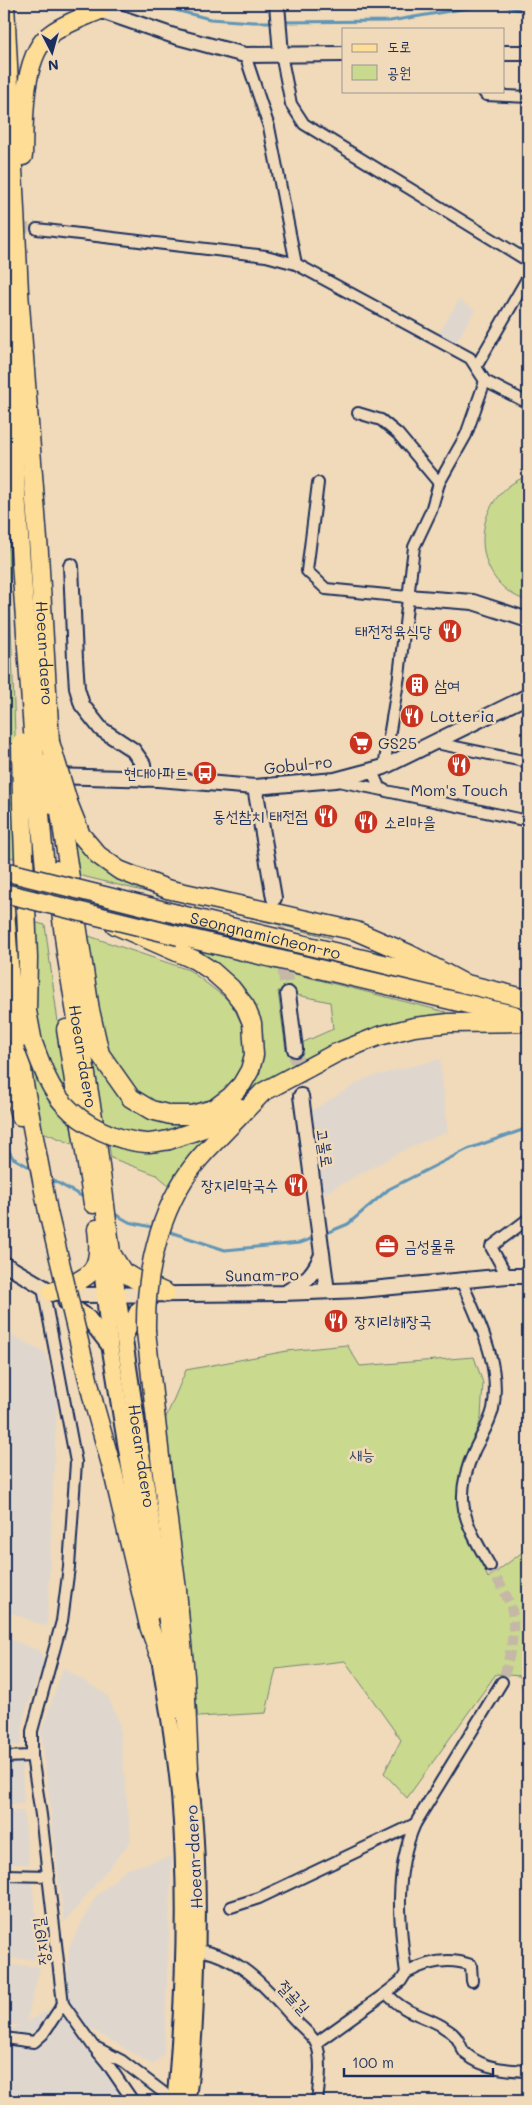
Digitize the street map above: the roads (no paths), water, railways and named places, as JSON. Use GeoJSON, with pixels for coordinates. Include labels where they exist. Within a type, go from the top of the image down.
{"type":"FeatureCollection","features":[{"type":"Feature","properties":{"kind":"highway","name":"Hoean-daero"},"geometry":{"type":"LineString","coordinates":[[5,4],[10,369],[16,492],[35,743]]}},
{"type":"Feature","properties":{"kind":"highway"},"geometry":{"type":"LineString","coordinates":[[9,263],[23,244],[22,184],[27,77],[41,46],[50,33],[100,10]]}},
{"type":"Feature","properties":{"kind":"highway","name":"Hoean-daero"},"geometry":{"type":"LineString","coordinates":[[4,219],[39,553],[35,743]]}},
{"type":"Feature","properties":{"kind":"highway"},"geometry":{"type":"LineString","coordinates":[[4,469],[10,369]]}},
{"type":"Feature","properties":{"kind":"highway"},"geometry":{"type":"LineString","coordinates":[[35,743],[100,1054],[131,1098],[151,1110],[171,1116],[192,1116],[214,1109],[230,1097],[242,1084],[250,1070],[255,1042],[252,1023],[245,1006],[231,988],[177,944]]}},
{"type":"Feature","properties":{"kind":"highway"},"geometry":{"type":"LineString","coordinates":[[35,743],[48,804],[28,958],[27,1011],[33,1043],[52,1087],[64,1104],[79,1117],[101,1131],[147,1143],[169,1140],[210,1126],[262,1092],[336,1053],[379,1036],[414,1027],[449,1023],[528,1020]]}},
{"type":"Feature","properties":{"kind":"highway","name":"Hoean-daero"},"geometry":{"type":"LineString","coordinates":[[48,804],[53,944],[90,1139],[106,1252]]}},
{"type":"Feature","properties":{"kind":"highway"},"geometry":{"type":"LineString","coordinates":[[48,804],[81,835],[98,855],[119,870],[167,889],[356,931],[409,954],[465,984]]}},
{"type":"Feature","properties":{"kind":"highway"},"geometry":{"type":"LineString","coordinates":[[4,861],[122,900]]}},
{"type":"Feature","properties":{"kind":"highway","name":"Seongnamicheon-ro"},"geometry":{"type":"LineString","coordinates":[[4,871],[528,999]]}},
{"type":"Feature","properties":{"kind":"highway"},"geometry":{"type":"LineString","coordinates":[[4,894],[18,1085],[149,1626],[159,1654]]}},
{"type":"Feature","properties":{"kind":"highway","name":"Seongnamicheon-ro"},"geometry":{"type":"LineString","coordinates":[[4,894],[83,911],[177,944],[528,1020]]}},
{"type":"Feature","properties":{"kind":"highway"},"geometry":{"type":"LineString","coordinates":[[4,1055],[18,1085]]}},
{"type":"Feature","properties":{"kind":"highway"},"geometry":{"type":"LineString","coordinates":[[189,1768],[185,1676],[177,1590],[146,1331],[146,1304],[150,1268],[165,1218],[176,1193],[195,1163],[262,1092]]}},
{"type":"Feature","properties":{"kind":"highway"},"geometry":{"type":"LineString","coordinates":[[48,1290],[81,1281],[91,1273],[106,1252],[123,1272],[160,1294]]}},
{"type":"Feature","properties":{"kind":"main road","name":"Hoean-daero"},"geometry":{"type":"LineString","coordinates":[[106,1252],[112,1295],[124,1340],[189,1768],[195,1856],[197,1950],[195,2014],[186,2101]]}},
{"type":"Feature","properties":{"kind":"main road"},"geometry":{"type":"LineString","coordinates":[[48,1290],[88,1318],[110,1347]]}},
{"type":"Feature","properties":{"kind":"main road"},"geometry":{"type":"LineString","coordinates":[[124,1340],[138,1310],[160,1294]]}},
{"type":"Feature","properties":{"kind":"main road","name":"Hoean-daero"},"geometry":{"type":"LineString","coordinates":[[112,1295],[110,1347],[173,1736],[183,1854],[182,2021],[177,2082],[170,2099]]}},
{"type":"Feature","properties":{"kind":"main road"},"geometry":{"type":"LineString","coordinates":[[195,2014],[195,2101]]}},
{"type":"Feature","properties":{"kind":"street"},"geometry":{"type":"LineString","coordinates":[[80,4],[174,36],[245,54],[281,51],[342,54]]}},
{"type":"Feature","properties":{"kind":"street"},"geometry":{"type":"LineString","coordinates":[[277,4],[281,51],[291,104],[304,124],[528,261]]}},
{"type":"Feature","properties":{"kind":"street"},"geometry":{"type":"LineString","coordinates":[[504,53],[528,53]]}},
{"type":"Feature","properties":{"kind":"street"},"geometry":{"type":"LineString","coordinates":[[245,54],[269,127],[296,264]]}},
{"type":"Feature","properties":{"kind":"street"},"geometry":{"type":"LineString","coordinates":[[484,92],[486,95],[528,97]]}},
{"type":"Feature","properties":{"kind":"street"},"geometry":{"type":"LineString","coordinates":[[37,229],[266,256],[296,264],[470,358],[485,381],[528,404]]}},
{"type":"Feature","properties":{"kind":"street"},"geometry":{"type":"LineString","coordinates":[[476,367],[528,277]]}},
{"type":"Feature","properties":{"kind":"street"},"geometry":{"type":"LineString","coordinates":[[386,791],[379,787],[378,769],[399,676],[414,547],[431,511],[439,483],[466,435],[485,381]]}},
{"type":"Feature","properties":{"kind":"street"},"geometry":{"type":"LineString","coordinates":[[358,413],[381,420],[398,434],[439,483]]}},
{"type":"Feature","properties":{"kind":"street"},"geometry":{"type":"LineString","coordinates":[[318,483],[307,571],[326,589],[473,602],[528,620]]}},
{"type":"Feature","properties":{"kind":"street"},"geometry":{"type":"LineString","coordinates":[[71,566],[77,688],[82,705],[101,728],[133,750],[142,764],[144,779]]}},
{"type":"Feature","properties":{"kind":"street","name":"Gobul-ro"},"geometry":{"type":"LineString","coordinates":[[274,898],[255,787],[335,780],[378,769],[436,743],[528,696]]}},
{"type":"Feature","properties":{"kind":"street"},"geometry":{"type":"LineString","coordinates":[[436,743],[528,762]]}},
{"type":"Feature","properties":{"kind":"street"},"geometry":{"type":"LineString","coordinates":[[5,775],[144,779],[255,787]]}},
{"type":"Feature","properties":{"kind":"street"},"geometry":{"type":"LineString","coordinates":[[335,780],[528,821]]}},
{"type":"Feature","properties":{"kind":"street"},"geometry":{"type":"LineString","coordinates":[[288,994],[295,1049]]}},
{"type":"Feature","properties":{"kind":"street","name":"고불로"},"geometry":{"type":"LineString","coordinates":[[300,1096],[322,1255]]}},
{"type":"Feature","properties":{"kind":"street"},"geometry":{"type":"LineString","coordinates":[[507,1276],[491,1247],[528,1219]]}},
{"type":"Feature","properties":{"kind":"street"},"geometry":{"type":"LineString","coordinates":[[322,1255],[335,1278],[346,1285],[361,1290]]}},
{"type":"Feature","properties":{"kind":"street"},"geometry":{"type":"LineString","coordinates":[[322,1255],[327,1291]]}},
{"type":"Feature","properties":{"kind":"street"},"geometry":{"type":"LineString","coordinates":[[283,1293],[300,1285],[309,1278],[317,1268],[322,1255]]}},
{"type":"Feature","properties":{"kind":"street","name":"Sunam-ro"},"geometry":{"type":"LineString","coordinates":[[4,1264],[48,1290],[112,1295],[361,1290],[507,1276],[528,1276]]}},
{"type":"Feature","properties":{"kind":"street"},"geometry":{"type":"LineString","coordinates":[[461,1280],[484,1333],[492,1364],[493,1410],[466,1468],[462,1499],[462,1508],[468,1527],[490,1566]]}},
{"type":"Feature","properties":{"kind":"street","name":"장지9길"},"geometry":{"type":"LineString","coordinates":[[48,1290],[76,1462],[69,1567],[62,1621],[32,1730],[32,1756],[63,2004],[92,2046],[107,2063],[132,2101]]}},
{"type":"Feature","properties":{"kind":"street"},"geometry":{"type":"LineString","coordinates":[[406,1973],[399,1894],[403,1858],[416,1824],[502,1682]]}},
{"type":"Feature","properties":{"kind":"street"},"geometry":{"type":"LineString","coordinates":[[4,1757],[32,1756]]}},
{"type":"Feature","properties":{"kind":"street"},"geometry":{"type":"LineString","coordinates":[[231,1907],[258,1898],[416,1824]]}},
{"type":"Feature","properties":{"kind":"street"},"geometry":{"type":"LineString","coordinates":[[4,1875],[48,1876]]}},
{"type":"Feature","properties":{"kind":"street","name":"절골길"},"geometry":{"type":"LineString","coordinates":[[197,1950],[226,1957],[254,1976],[316,2043]]}},
{"type":"Feature","properties":{"kind":"street"},"geometry":{"type":"LineString","coordinates":[[317,2101],[320,2065],[316,2043],[386,1993],[400,1982],[406,1973],[421,1964],[432,1961],[465,1963],[471,1966],[472,1980]]}},
{"type":"Feature","properties":{"kind":"street"},"geometry":{"type":"LineString","coordinates":[[386,1993],[407,2012],[440,2025],[455,2035],[465,2054],[482,2064],[502,2070],[528,2071]]}},
{"type":"Feature","properties":{"kind":"street"},"geometry":{"type":"LineString","coordinates":[[4,2038],[34,2042],[43,2034],[63,2004]]}},
{"type":"Feature","properties":{"kind":"street"},"geometry":{"type":"LineString","coordinates":[[92,2046],[122,2060],[170,2099]]}},
{"type":"Feature","properties":{"kind":"waterway"},"geometry":{"type":"LineString","coordinates":[[152,4],[210,19],[275,22]]}},
{"type":"Feature","properties":{"kind":"waterway"},"geometry":{"type":"LineString","coordinates":[[282,22],[390,21],[492,4]]}},
{"type":"Feature","properties":{"kind":"waterway"},"geometry":{"type":"LineString","coordinates":[[498,4],[528,12]]}},
{"type":"Feature","properties":{"kind":"waterway"},"geometry":{"type":"LineString","coordinates":[[324,1234],[348,1224],[389,1189],[468,1149],[528,1128]]}},
{"type":"Feature","properties":{"kind":"waterway"},"geometry":{"type":"LineString","coordinates":[[4,1143],[13,1158],[33,1169]]}},
{"type":"Feature","properties":{"kind":"waterway"},"geometry":{"type":"LineString","coordinates":[[47,1177],[85,1198]]}},
{"type":"Feature","properties":{"kind":"waterway"},"geometry":{"type":"LineString","coordinates":[[113,1213],[129,1222],[156,1228]]}},
{"type":"Feature","properties":{"kind":"waterway"},"geometry":{"type":"LineString","coordinates":[[167,1231],[225,1250],[300,1243],[316,1237]]}},
{"type":"Feature","properties":{"kind":"tunnel"},"geometry":{"type":"LineString","coordinates":[[4,226],[37,229]]}},
{"type":"Feature","properties":{"kind":"tunnel"},"geometry":{"type":"LineString","coordinates":[[275,906],[288,994]]}},
{"type":"Feature","properties":{"kind":"tunnel"},"geometry":{"type":"LineString","coordinates":[[295,1049],[301,1096]]}},
{"type":"Feature","properties":{"kind":"tunnel"},"geometry":{"type":"LineString","coordinates":[[490,1566],[508,1599],[512,1613],[512,1643],[502,1682]]}},
{"type":"Feature","properties":{"kind":"place","name":"태전정육식당"},"geometry":{"type":"Point","coordinates":[450,631]}},
{"type":"Feature","properties":{"kind":"place","name":"삼여"},"geometry":{"type":"Point","coordinates":[417,685]}},
{"type":"Feature","properties":{"kind":"place","name":"Lotteria"},"geometry":{"type":"Point","coordinates":[412,716]}},
{"type":"Feature","properties":{"kind":"place","name":"GS25"},"geometry":{"type":"Point","coordinates":[361,743]}},
{"type":"Feature","properties":{"kind":"place","name":"Mom's Touch"},"geometry":{"type":"Point","coordinates":[459,765]}},
{"type":"Feature","properties":{"kind":"place","name":"현대아파트"},"geometry":{"type":"Point","coordinates":[205,773]}},
{"type":"Feature","properties":{"kind":"place","name":"동선참치 태전점"},"geometry":{"type":"Point","coordinates":[326,816]}},
{"type":"Feature","properties":{"kind":"place","name":"소리마을"},"geometry":{"type":"Point","coordinates":[366,822]}},
{"type":"Feature","properties":{"kind":"place","name":"장지리막국수"},"geometry":{"type":"Point","coordinates":[296,1185]}},
{"type":"Feature","properties":{"kind":"place","name":"금성물류"},"geometry":{"type":"Point","coordinates":[387,1246]}},
{"type":"Feature","properties":{"kind":"place","name":"장지리해장국"},"geometry":{"type":"Point","coordinates":[336,1321]}},
{"type":"Feature","properties":{"kind":"park label","name":"새능"},"geometry":{"type":"Point","coordinates":[362,1454]}}]}
